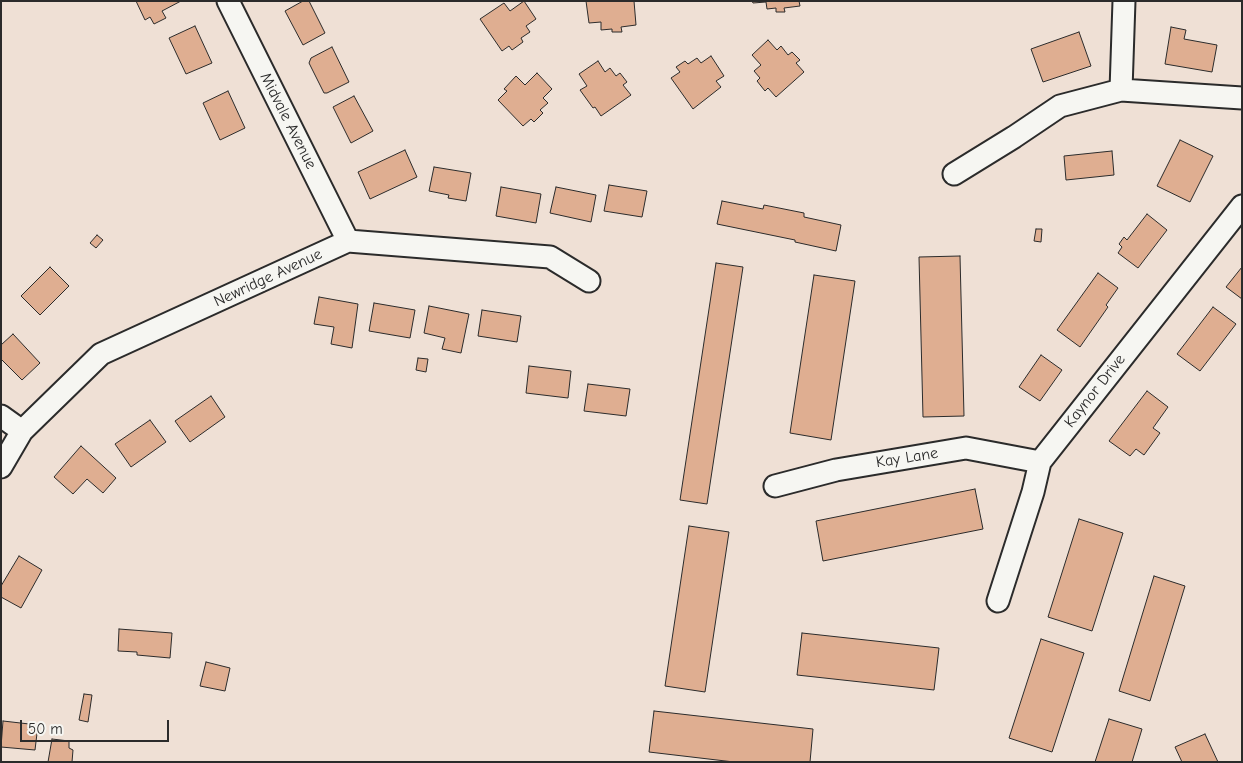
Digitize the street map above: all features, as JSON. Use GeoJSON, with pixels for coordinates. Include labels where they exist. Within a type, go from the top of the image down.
{"type":"FeatureCollection","features":[{"type":"Feature","properties":{"kind":"street","name":"Midvale Avenue"},"geometry":{"type":"LineString","coordinates":[[228,1],[348,241]]}},
{"type":"Feature","properties":{"kind":"street"},"geometry":{"type":"LineString","coordinates":[[1121,90],[1124,1]]}},
{"type":"Feature","properties":{"kind":"street"},"geometry":{"type":"LineString","coordinates":[[954,174],[1060,106],[1121,90],[1242,98]]}},
{"type":"Feature","properties":{"kind":"street","name":"Kaynor Drive"},"geometry":{"type":"LineString","coordinates":[[998,601],[1033,492],[1040,462],[1242,206]]}},
{"type":"Feature","properties":{"kind":"street","name":"Newridge Avenue"},"geometry":{"type":"LineString","coordinates":[[1,467],[22,431],[101,354],[348,241],[550,257],[589,282]]}},
{"type":"Feature","properties":{"kind":"street"},"geometry":{"type":"LineString","coordinates":[[1,416],[22,431]]}},
{"type":"Feature","properties":{"kind":"street","name":"Kay Lane"},"geometry":{"type":"LineString","coordinates":[[775,486],[836,470],[966,448],[1040,462]]}},
{"type":"Feature","properties":{"kind":"building"},"geometry":{"type":"Polygon","coordinates":[[[136,1],[181,1],[162,11],[166,18],[154,24],[150,17],[145,20],[136,1]]]}},
{"type":"Feature","properties":{"kind":"building"},"geometry":{"type":"Polygon","coordinates":[[[303,1],[309,1],[325,33],[303,45],[285,11],[303,1]]]}},
{"type":"Feature","properties":{"kind":"building"},"geometry":{"type":"Polygon","coordinates":[[[524,1],[536,19],[526,26],[530,32],[521,38],[523,42],[512,50],[509,46],[502,51],[480,19],[504,3],[510,11],[524,1]]]}},
{"type":"Feature","properties":{"kind":"building"},"geometry":{"type":"Polygon","coordinates":[[[586,1],[634,1],[636,25],[621,27],[622,32],[612,32],[612,29],[601,30],[601,22],[589,23],[586,1]]]}},
{"type":"Feature","properties":{"kind":"building"},"geometry":{"type":"Polygon","coordinates":[[[752,1],[799,1],[800,6],[784,8],[785,12],[776,12],[776,8],[767,9],[766,2],[753,3],[752,1]]]}},
{"type":"Feature","properties":{"kind":"building"},"geometry":{"type":"Polygon","coordinates":[[[195,26],[212,63],[186,74],[169,38],[195,26]]]}},
{"type":"Feature","properties":{"kind":"building"},"geometry":{"type":"Polygon","coordinates":[[[1171,27],[1186,30],[1184,39],[1217,45],[1212,72],[1165,64],[1171,27]]]}},
{"type":"Feature","properties":{"kind":"building"},"geometry":{"type":"Polygon","coordinates":[[[1079,32],[1091,66],[1043,82],[1031,49],[1079,32]]]}},
{"type":"Feature","properties":{"kind":"building"},"geometry":{"type":"Polygon","coordinates":[[[768,40],[777,50],[781,46],[788,55],[792,52],[800,60],[796,63],[804,72],[776,97],[768,88],[765,91],[757,81],[760,78],[754,71],[761,65],[752,55],[768,40]]]}},
{"type":"Feature","properties":{"kind":"building"},"geometry":{"type":"Polygon","coordinates":[[[332,47],[349,82],[324,93],[309,63],[311,58],[332,47]]]}},
{"type":"Feature","properties":{"kind":"building"},"geometry":{"type":"Polygon","coordinates":[[[711,56],[724,76],[716,81],[721,87],[693,109],[671,78],[680,72],[676,67],[685,61],[688,64],[697,58],[701,63],[711,56]]]}},
{"type":"Feature","properties":{"kind":"building"},"geometry":{"type":"Polygon","coordinates":[[[598,61],[605,72],[610,68],[616,76],[620,73],[627,82],[623,85],[631,95],[601,116],[580,90],[587,86],[579,74],[598,61]]]}},
{"type":"Feature","properties":{"kind":"building"},"geometry":{"type":"Polygon","coordinates":[[[537,73],[552,89],[543,98],[548,103],[540,110],[543,113],[534,122],[531,119],[523,126],[498,100],[507,91],[504,89],[516,76],[525,85],[537,73]]]}},
{"type":"Feature","properties":{"kind":"building"},"geometry":{"type":"Polygon","coordinates":[[[228,91],[245,128],[220,140],[203,103],[228,91]]]}},
{"type":"Feature","properties":{"kind":"building"},"geometry":{"type":"Polygon","coordinates":[[[354,96],[373,131],[351,143],[333,107],[354,96]]]}},
{"type":"Feature","properties":{"kind":"building"},"geometry":{"type":"Polygon","coordinates":[[[1180,140],[1213,156],[1190,202],[1157,186],[1180,140]]]}},
{"type":"Feature","properties":{"kind":"building"},"geometry":{"type":"Polygon","coordinates":[[[405,150],[417,177],[370,199],[358,172],[405,150]]]}},
{"type":"Feature","properties":{"kind":"building"},"geometry":{"type":"Polygon","coordinates":[[[1112,151],[1114,175],[1066,180],[1064,156],[1112,151]]]}},
{"type":"Feature","properties":{"kind":"building"},"geometry":{"type":"Polygon","coordinates":[[[434,167],[471,173],[466,201],[448,198],[449,195],[429,191],[434,167]]]}},
{"type":"Feature","properties":{"kind":"building"},"geometry":{"type":"Polygon","coordinates":[[[609,185],[647,191],[642,217],[604,211],[609,185]]]}},
{"type":"Feature","properties":{"kind":"building"},"geometry":{"type":"Polygon","coordinates":[[[501,187],[541,194],[536,223],[496,216],[501,187]]]}},
{"type":"Feature","properties":{"kind":"building"},"geometry":{"type":"Polygon","coordinates":[[[556,187],[596,195],[591,222],[550,213],[556,187]]]}},
{"type":"Feature","properties":{"kind":"building"},"geometry":{"type":"Polygon","coordinates":[[[722,201],[763,209],[764,205],[804,213],[804,217],[841,225],[836,251],[795,242],[795,240],[717,224],[722,201]]]}},
{"type":"Feature","properties":{"kind":"building"},"geometry":{"type":"Polygon","coordinates":[[[1147,214],[1167,230],[1138,268],[1118,253],[1122,247],[1119,244],[1124,237],[1127,240],[1147,214]]]}},
{"type":"Feature","properties":{"kind":"building"},"geometry":{"type":"Polygon","coordinates":[[[1036,229],[1042,229],[1041,242],[1034,241],[1036,229]]]}},
{"type":"Feature","properties":{"kind":"building"},"geometry":{"type":"Polygon","coordinates":[[[97,235],[103,240],[96,248],[90,243],[97,235]]]}},
{"type":"Feature","properties":{"kind":"building"},"geometry":{"type":"Polygon","coordinates":[[[960,256],[964,416],[923,417],[919,257],[960,256]]]}},
{"type":"Feature","properties":{"kind":"building"},"geometry":{"type":"Polygon","coordinates":[[[716,263],[743,267],[707,504],[680,500],[716,263]]]}},
{"type":"Feature","properties":{"kind":"building"},"geometry":{"type":"Polygon","coordinates":[[[50,267],[69,286],[40,315],[21,296],[50,267]]]}},
{"type":"Feature","properties":{"kind":"building"},"geometry":{"type":"Polygon","coordinates":[[[1242,267],[1242,299],[1226,287],[1242,267]]]}},
{"type":"Feature","properties":{"kind":"building"},"geometry":{"type":"Polygon","coordinates":[[[1098,273],[1118,288],[1106,305],[1108,307],[1080,347],[1057,330],[1098,273]]]}},
{"type":"Feature","properties":{"kind":"building"},"geometry":{"type":"Polygon","coordinates":[[[814,275],[855,281],[831,440],[790,433],[814,275]]]}},
{"type":"Feature","properties":{"kind":"building"},"geometry":{"type":"Polygon","coordinates":[[[319,297],[358,304],[352,348],[331,344],[334,327],[314,324],[319,297]]]}},
{"type":"Feature","properties":{"kind":"building"},"geometry":{"type":"Polygon","coordinates":[[[374,303],[415,310],[410,338],[369,331],[374,303]]]}},
{"type":"Feature","properties":{"kind":"building"},"geometry":{"type":"Polygon","coordinates":[[[429,306],[469,314],[461,353],[442,349],[445,338],[424,333],[429,306]]]}},
{"type":"Feature","properties":{"kind":"building"},"geometry":{"type":"Polygon","coordinates":[[[1213,307],[1236,324],[1200,371],[1177,354],[1213,307]]]}},
{"type":"Feature","properties":{"kind":"building"},"geometry":{"type":"Polygon","coordinates":[[[482,310],[521,316],[517,342],[478,336],[482,310]]]}},
{"type":"Feature","properties":{"kind":"building"},"geometry":{"type":"Polygon","coordinates":[[[13,334],[40,363],[22,380],[1,359],[1,345],[13,334]]]}},
{"type":"Feature","properties":{"kind":"building"},"geometry":{"type":"Polygon","coordinates":[[[1041,355],[1062,370],[1040,401],[1019,387],[1041,355]]]}},
{"type":"Feature","properties":{"kind":"building"},"geometry":{"type":"Polygon","coordinates":[[[418,358],[428,359],[426,372],[416,370],[418,358]]]}},
{"type":"Feature","properties":{"kind":"building"},"geometry":{"type":"Polygon","coordinates":[[[529,366],[571,371],[568,398],[526,393],[529,366]]]}},
{"type":"Feature","properties":{"kind":"building"},"geometry":{"type":"Polygon","coordinates":[[[588,384],[630,389],[626,416],[584,411],[588,384]]]}},
{"type":"Feature","properties":{"kind":"building"},"geometry":{"type":"Polygon","coordinates":[[[1147,391],[1168,407],[1153,428],[1160,433],[1144,455],[1136,449],[1130,456],[1109,441],[1147,391]]]}},
{"type":"Feature","properties":{"kind":"building"},"geometry":{"type":"Polygon","coordinates":[[[211,396],[225,417],[190,442],[175,421],[211,396]]]}},
{"type":"Feature","properties":{"kind":"building"},"geometry":{"type":"Polygon","coordinates":[[[150,420],[166,442],[131,467],[115,444],[150,420]]]}},
{"type":"Feature","properties":{"kind":"building"},"geometry":{"type":"Polygon","coordinates":[[[81,446],[116,478],[103,493],[87,479],[73,494],[54,477],[81,446]]]}},
{"type":"Feature","properties":{"kind":"building"},"geometry":{"type":"Polygon","coordinates":[[[975,489],[983,529],[823,561],[816,521],[975,489]]]}},
{"type":"Feature","properties":{"kind":"building"},"geometry":{"type":"Polygon","coordinates":[[[1079,519],[1123,533],[1092,631],[1048,617],[1079,519]]]}},
{"type":"Feature","properties":{"kind":"building"},"geometry":{"type":"Polygon","coordinates":[[[689,526],[729,532],[705,692],[665,686],[689,526]]]}},
{"type":"Feature","properties":{"kind":"building"},"geometry":{"type":"Polygon","coordinates":[[[19,556],[42,570],[21,608],[1,597],[1,586],[19,556]]]}},
{"type":"Feature","properties":{"kind":"building"},"geometry":{"type":"Polygon","coordinates":[[[1154,576],[1185,586],[1150,701],[1119,691],[1154,576]]]}},
{"type":"Feature","properties":{"kind":"building"},"geometry":{"type":"Polygon","coordinates":[[[119,629],[172,633],[170,658],[137,655],[137,652],[118,651],[119,629]]]}},
{"type":"Feature","properties":{"kind":"building"},"geometry":{"type":"Polygon","coordinates":[[[802,633],[939,648],[934,690],[797,675],[802,633]]]}},
{"type":"Feature","properties":{"kind":"building"},"geometry":{"type":"Polygon","coordinates":[[[1041,639],[1084,653],[1052,752],[1009,738],[1041,639]]]}},
{"type":"Feature","properties":{"kind":"building"},"geometry":{"type":"Polygon","coordinates":[[[206,662],[230,668],[225,691],[200,686],[206,662]]]}},
{"type":"Feature","properties":{"kind":"building"},"geometry":{"type":"Polygon","coordinates":[[[84,694],[92,695],[88,722],[79,720],[84,694]]]}},
{"type":"Feature","properties":{"kind":"building"},"geometry":{"type":"Polygon","coordinates":[[[654,711],[813,729],[810,762],[734,762],[649,752],[654,711]]]}},
{"type":"Feature","properties":{"kind":"building"},"geometry":{"type":"Polygon","coordinates":[[[1109,719],[1142,729],[1132,762],[1095,762],[1109,719]]]}},
{"type":"Feature","properties":{"kind":"building"},"geometry":{"type":"Polygon","coordinates":[[[3,721],[38,725],[35,750],[1,747],[3,721]]]}},
{"type":"Feature","properties":{"kind":"building"},"geometry":{"type":"Polygon","coordinates":[[[1205,734],[1218,762],[1182,762],[1175,747],[1205,734]]]}},
{"type":"Feature","properties":{"kind":"building"},"geometry":{"type":"Polygon","coordinates":[[[52,739],[69,741],[69,748],[73,750],[72,762],[48,762],[52,739]]]}}]}
